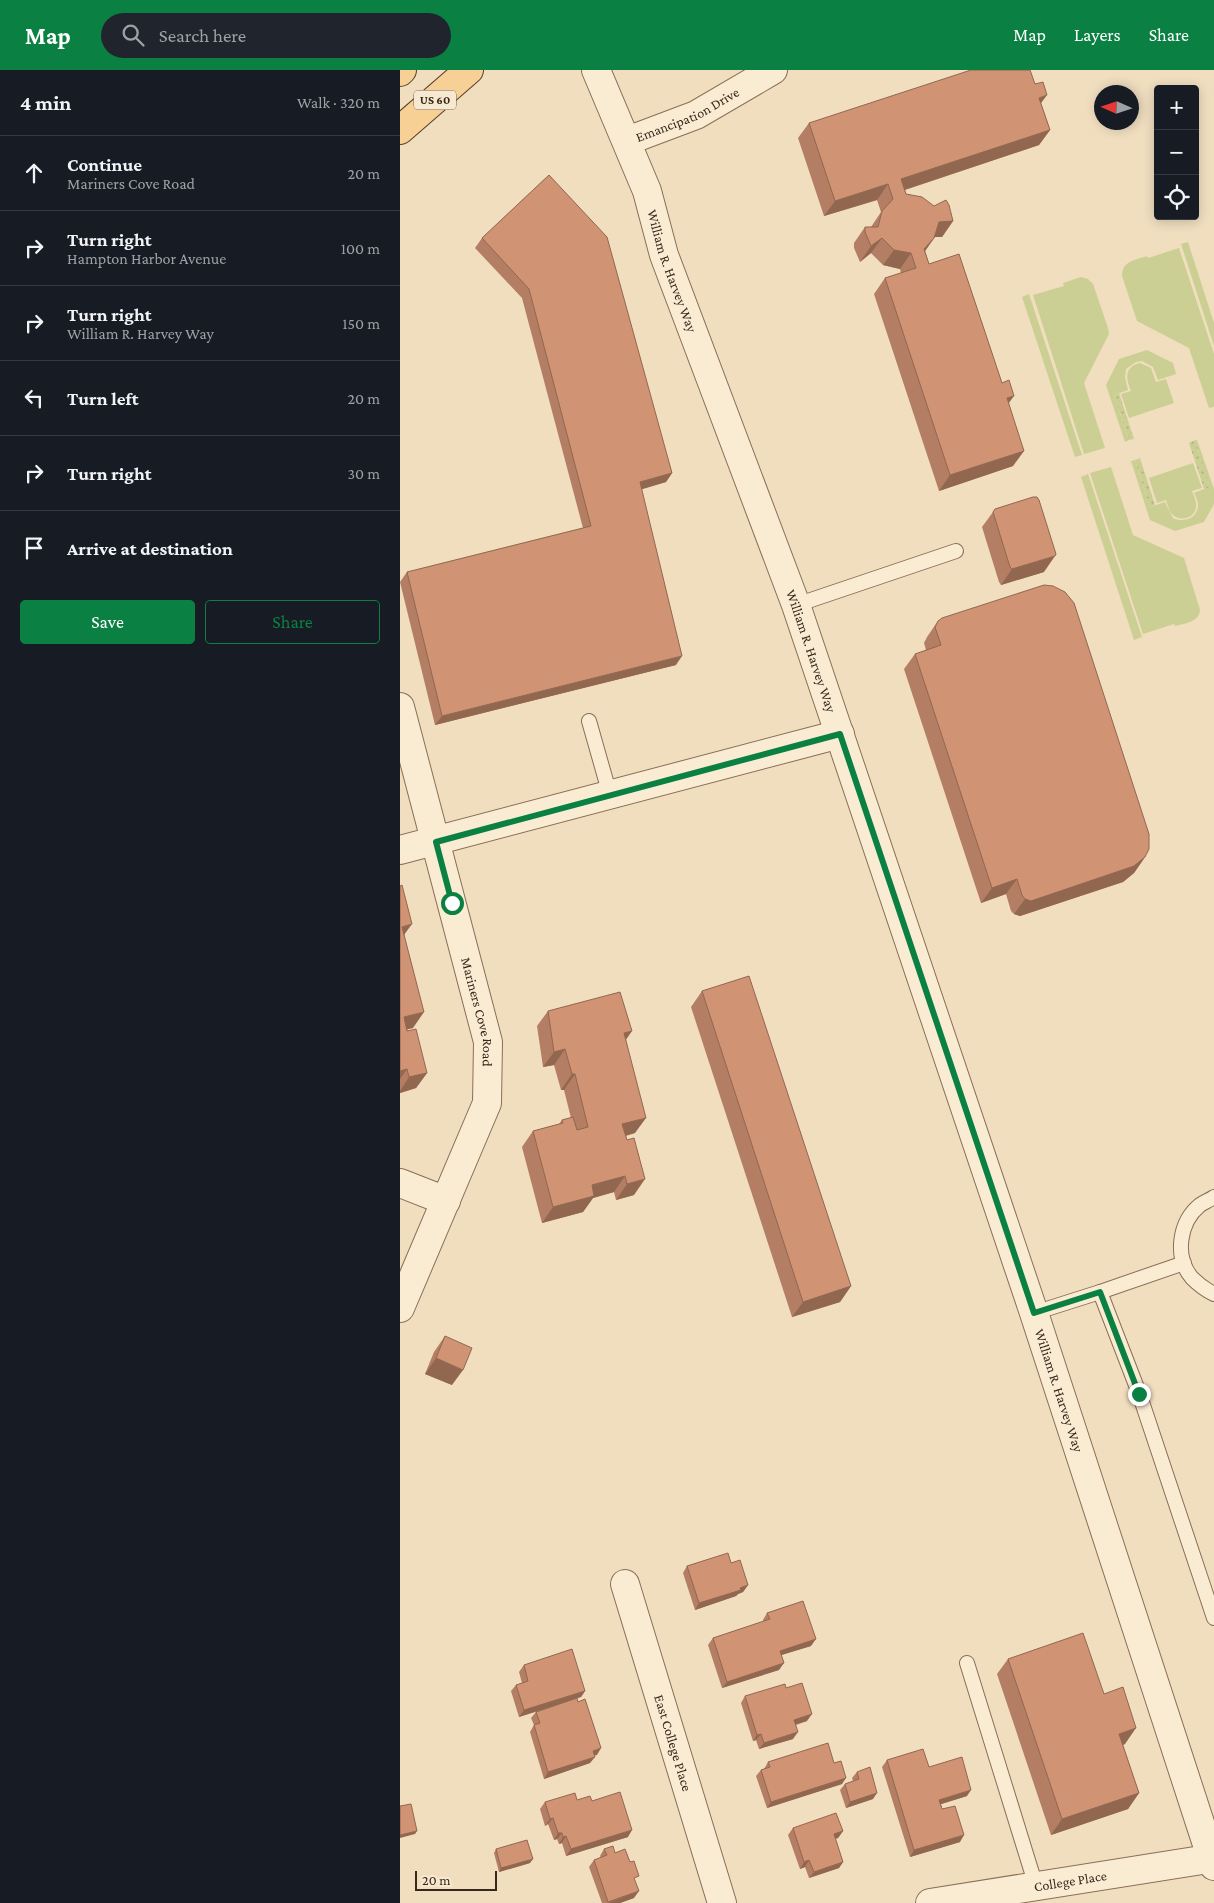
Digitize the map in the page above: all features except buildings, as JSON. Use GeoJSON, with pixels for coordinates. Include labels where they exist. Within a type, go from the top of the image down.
{"type":"FeatureCollection","features":[{"type":"Feature","properties":{"kind":"main road","name":"US 60"},"geometry":{"type":"LineString","coordinates":[[400,130],[469,70]]}},
{"type":"Feature","properties":{"kind":"street","name":"William R. Harvey Way"},"geometry":{"type":"LineString","coordinates":[[596,70],[647,191],[664,255],[796,605],[1034,1313],[1213,1861]]}},
{"type":"Feature","properties":{"kind":"street","name":"Emancipation Drive"},"geometry":{"type":"LineString","coordinates":[[627,141],[696,115],[773,70]]}},
{"type":"Feature","properties":{"kind":"street","name":"Mariners Cove Road"},"geometry":{"type":"LineString","coordinates":[[400,707],[488,1042],[487,1103],[400,1308]]}},
{"type":"Feature","properties":{"kind":"street"},"geometry":{"type":"LineString","coordinates":[[400,850],[840,734]]}},
{"type":"Feature","properties":{"kind":"street"},"geometry":{"type":"LineString","coordinates":[[400,1183],[446,1201]]}},
{"type":"Feature","properties":{"kind":"street","name":"East College Place"},"geometry":{"type":"LineString","coordinates":[[625,1584],[722,1903]]}},
{"type":"Feature","properties":{"kind":"street","name":"College Place"},"geometry":{"type":"LineString","coordinates":[[930,1903],[1213,1861]]}},
{"type":"Feature","properties":{"kind":"lane"},"geometry":{"type":"LineString","coordinates":[[796,605],[956,550]]}},
{"type":"Feature","properties":{"kind":"lane"},"geometry":{"type":"LineString","coordinates":[[589,720],[610,795]]}},
{"type":"Feature","properties":{"kind":"lane"},"geometry":{"type":"LineString","coordinates":[[1214,1197],[1200,1205],[1190,1217],[1183,1231],[1181,1247],[1184,1263],[1191,1277],[1202,1288],[1214,1294]]}},
{"type":"Feature","properties":{"kind":"lane"},"geometry":{"type":"LineString","coordinates":[[1034,1313],[1184,1263]]}},
{"type":"Feature","properties":{"kind":"lane"},"geometry":{"type":"LineString","coordinates":[[1100,1292],[1139,1394],[1214,1618]]}},
{"type":"Feature","properties":{"kind":"lane"},"geometry":{"type":"LineString","coordinates":[[967,1663],[1036,1886]]}},
{"type":"Feature","properties":{"kind":"green space"},"geometry":{"type":"Polygon","coordinates":[[[1188,242],[1214,323],[1214,346],[1181,244],[1188,242]]]}},
{"type":"Feature","properties":{"kind":"green space"},"geometry":{"type":"Polygon","coordinates":[[[1179,248],[1214,354],[1214,407],[1209,408],[1189,348],[1137,321],[1122,276],[1124,267],[1134,260],[1147,256],[1148,258],[1179,248]]]}},
{"type":"Feature","properties":{"kind":"green space"},"geometry":{"type":"Polygon","coordinates":[[[1081,277],[1088,279],[1093,284],[1109,334],[1084,383],[1105,448],[1084,454],[1033,295],[1064,286],[1063,283],[1081,277]]]}},
{"type":"Feature","properties":{"kind":"green space"},"geometry":{"type":"Polygon","coordinates":[[[1029,294],[1082,455],[1075,457],[1022,297],[1029,294]]]}},
{"type":"Feature","properties":{"kind":"green space"},"geometry":{"type":"Polygon","coordinates":[[[1147,350],[1173,363],[1176,374],[1158,380],[1153,367],[1142,361],[1136,362],[1126,369],[1125,377],[1128,390],[1114,395],[1129,440],[1125,442],[1106,385],[1119,359],[1147,350]]]}},
{"type":"Feature","properties":{"kind":"green space"},"geometry":{"type":"Polygon","coordinates":[[[1140,363],[1151,368],[1156,382],[1166,379],[1174,403],[1129,418],[1121,394],[1131,391],[1127,377],[1129,370],[1140,363]]]}},
{"type":"Feature","properties":{"kind":"green space"},"geometry":{"type":"Polygon","coordinates":[[[1119,393],[1134,439],[1129,440],[1114,395],[1119,393]]]}},
{"type":"Feature","properties":{"kind":"green space"},"geometry":{"type":"Polygon","coordinates":[[[1195,440],[1197,440],[1214,489],[1214,504],[1204,522],[1175,531],[1150,520],[1131,461],[1135,460],[1150,507],[1165,502],[1173,518],[1189,519],[1196,514],[1198,505],[1194,493],[1209,487],[1195,440]]]}},
{"type":"Feature","properties":{"kind":"green space"},"geometry":{"type":"Polygon","coordinates":[[[1195,440],[1210,487],[1204,489],[1189,443],[1195,440]]]}},
{"type":"Feature","properties":{"kind":"green space"},"geometry":{"type":"Polygon","coordinates":[[[1140,458],[1155,505],[1150,507],[1135,460],[1140,458]]]}},
{"type":"Feature","properties":{"kind":"green space"},"geometry":{"type":"Polygon","coordinates":[[[1193,463],[1202,488],[1192,491],[1195,499],[1195,511],[1187,518],[1176,517],[1172,514],[1166,500],[1157,503],[1149,478],[1193,463]]]}},
{"type":"Feature","properties":{"kind":"green space"},"geometry":{"type":"Polygon","coordinates":[[[1111,467],[1133,535],[1184,558],[1200,610],[1195,620],[1175,626],[1174,624],[1143,634],[1090,473],[1111,467]]]}},
{"type":"Feature","properties":{"kind":"green space"},"geometry":{"type":"Polygon","coordinates":[[[1088,474],[1142,637],[1134,640],[1081,477],[1088,474]]]}},
{"type":"Feature","properties":{"kind":"route"},"geometry":{"type":"LineString","coordinates":[[452,903],[436,842],[840,734],[1034,1313],[1100,1292],[1139,1394]]}}]}
